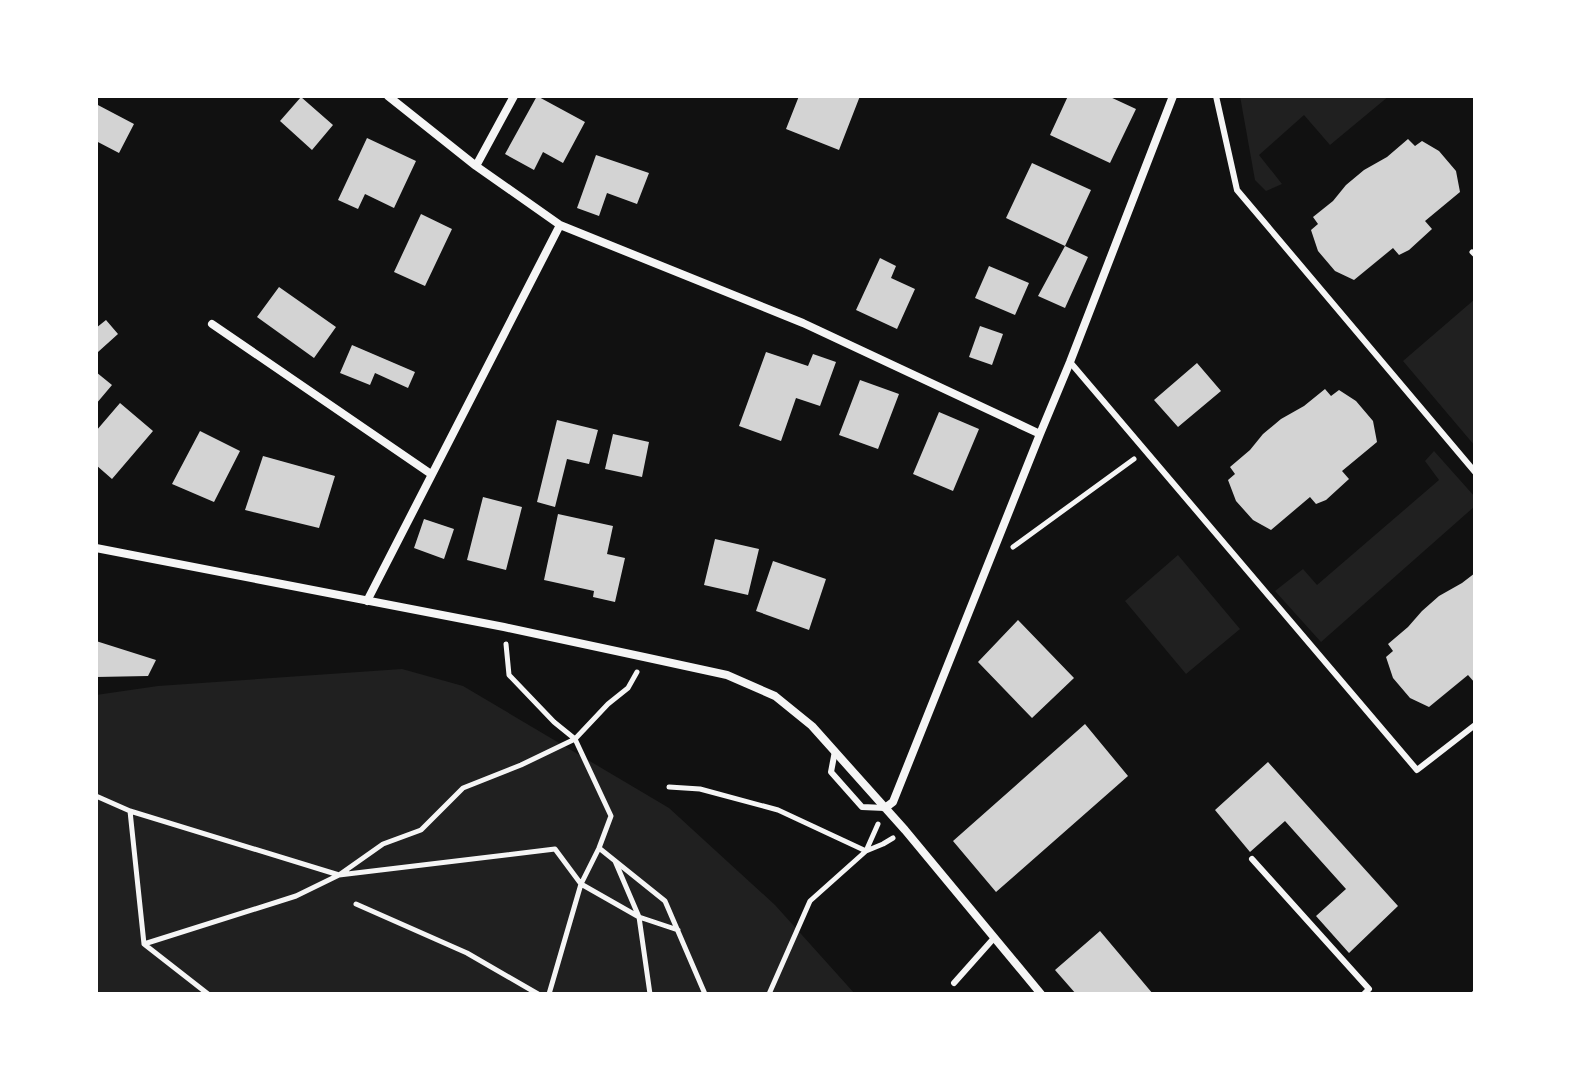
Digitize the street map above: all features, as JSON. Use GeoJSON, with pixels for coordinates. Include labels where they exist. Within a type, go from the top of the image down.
{"type":"FeatureCollection","features":[{"type":"Feature","properties":{"kind":"street"},"geometry":{"type":"LineString","coordinates":[[388,96],[476,166],[560,225],[803,323],[1040,434]]}},
{"type":"Feature","properties":{"kind":"street"},"geometry":{"type":"LineString","coordinates":[[476,166],[514,96]]}},
{"type":"Feature","properties":{"kind":"street"},"geometry":{"type":"LineString","coordinates":[[885,808],[893,802],[1173,96]]}},
{"type":"Feature","properties":{"kind":"street"},"geometry":{"type":"LineString","coordinates":[[367,601],[560,225]]}},
{"type":"Feature","properties":{"kind":"street"},"geometry":{"type":"LineString","coordinates":[[212,324],[431,474]]}},
{"type":"Feature","properties":{"kind":"street"},"geometry":{"type":"LineString","coordinates":[[96,548],[504,627],[727,675],[775,696],[812,726],[835,751],[1041,994]]}},
{"type":"Feature","properties":{"kind":"lane"},"geometry":{"type":"LineString","coordinates":[[1216,96],[1237,190],[1475,472]]}},
{"type":"Feature","properties":{"kind":"lane"},"geometry":{"type":"LineString","coordinates":[[1070,362],[1417,770],[1475,725]]}},
{"type":"Feature","properties":{"kind":"lane"},"geometry":{"type":"LineString","coordinates":[[835,751],[831,772],[862,807],[885,808]]}},
{"type":"Feature","properties":{"kind":"lane"},"geometry":{"type":"LineString","coordinates":[[1252,859],[1369,989],[1364,994]]}},
{"type":"Feature","properties":{"kind":"lane"},"geometry":{"type":"LineString","coordinates":[[954,983],[994,938]]}},
{"type":"Feature","properties":{"kind":"path"},"geometry":{"type":"LineString","coordinates":[[993,550],[1013,547],[1145,451]]}},
{"type":"Feature","properties":{"kind":"path"},"geometry":{"type":"LineString","coordinates":[[504,627],[509,675],[554,722],[575,739],[611,816],[581,884],[549,994]]}},
{"type":"Feature","properties":{"kind":"path"},"geometry":{"type":"LineString","coordinates":[[144,944],[296,896],[339,875],[383,844],[421,830],[463,788],[575,739],[628,688],[644,657]]}},
{"type":"Feature","properties":{"kind":"path"},"geometry":{"type":"LineString","coordinates":[[669,787],[700,789],[778,810],[866,851]]}},
{"type":"Feature","properties":{"kind":"path"},"geometry":{"type":"LineString","coordinates":[[96,796],[130,811],[339,875],[555,849],[581,884],[639,917],[678,930]]}},
{"type":"Feature","properties":{"kind":"path"},"geometry":{"type":"LineString","coordinates":[[866,851],[885,808]]}},
{"type":"Feature","properties":{"kind":"path"},"geometry":{"type":"LineString","coordinates":[[130,811],[144,944],[208,994]]}},
{"type":"Feature","properties":{"kind":"path"},"geometry":{"type":"LineString","coordinates":[[769,994],[810,901],[866,851],[905,830]]}},
{"type":"Feature","properties":{"kind":"path"},"geometry":{"type":"LineString","coordinates":[[599,848],[665,901],[705,994]]}},
{"type":"Feature","properties":{"kind":"path"},"geometry":{"type":"LineString","coordinates":[[614,860],[639,917],[650,994]]}},
{"type":"Feature","properties":{"kind":"path"},"geometry":{"type":"LineString","coordinates":[[356,904],[467,953],[538,994]]}},
{"type":"Feature","properties":{"kind":"shaded area"},"geometry":{"type":"Polygon","coordinates":[[[1240,96],[1389,96],[1330,145],[1304,115],[1259,155],[1282,184],[1266,191],[1255,180],[1240,96]]]}},
{"type":"Feature","properties":{"kind":"shaded area"},"geometry":{"type":"Polygon","coordinates":[[[1475,299],[1475,446],[1403,361],[1475,299]]]}},
{"type":"Feature","properties":{"kind":"shaded area"},"geometry":{"type":"Polygon","coordinates":[[[1434,451],[1475,497],[1475,506],[1321,642],[1275,591],[1303,569],[1317,585],[1439,480],[1425,461],[1434,451]]]}},
{"type":"Feature","properties":{"kind":"shaded area"},"geometry":{"type":"Polygon","coordinates":[[[1178,555],[1240,629],[1186,674],[1125,601],[1178,555]]]}},
{"type":"Feature","properties":{"kind":"shaded area"},"geometry":{"type":"Polygon","coordinates":[[[402,669],[463,686],[669,808],[775,905],[855,994],[96,994],[96,695],[158,686],[402,669]]]}},
{"type":"Feature","properties":{"kind":"building"},"geometry":{"type":"Polygon","coordinates":[[[537,96],[585,122],[563,163],[543,152],[534,170],[505,154],[537,96]]]}},
{"type":"Feature","properties":{"kind":"building"},"geometry":{"type":"Polygon","coordinates":[[[799,96],[860,96],[839,150],[786,129],[799,96]]]}},
{"type":"Feature","properties":{"kind":"building"},"geometry":{"type":"Polygon","coordinates":[[[1068,96],[1108,96],[1136,109],[1110,163],[1050,135],[1068,96]]]}},
{"type":"Feature","properties":{"kind":"building"},"geometry":{"type":"Polygon","coordinates":[[[301,97],[333,125],[312,150],[280,121],[301,97]]]}},
{"type":"Feature","properties":{"kind":"building"},"geometry":{"type":"Polygon","coordinates":[[[96,104],[134,124],[119,153],[96,141],[96,104]]]}},
{"type":"Feature","properties":{"kind":"building"},"geometry":{"type":"Polygon","coordinates":[[[367,138],[416,161],[394,208],[365,194],[358,209],[338,200],[367,138]]]}},
{"type":"Feature","properties":{"kind":"building"},"geometry":{"type":"Polygon","coordinates":[[[1408,139],[1415,146],[1422,141],[1439,151],[1456,171],[1460,192],[1425,221],[1432,229],[1409,250],[1399,255],[1393,248],[1354,280],[1335,271],[1318,251],[1311,230],[1318,224],[1313,217],[1364,170],[1387,157],[1408,139]]]}},
{"type":"Feature","properties":{"kind":"building"},"geometry":{"type":"Polygon","coordinates":[[[596,155],[649,173],[637,204],[607,193],[599,216],[577,208],[596,155]]]}},
{"type":"Feature","properties":{"kind":"building"},"geometry":{"type":"Polygon","coordinates":[[[1032,163],[1091,190],[1065,246],[1006,218],[1032,163]]]}},
{"type":"Feature","properties":{"kind":"building"},"geometry":{"type":"Polygon","coordinates":[[[421,214],[452,229],[425,286],[394,272],[421,214]]]}},
{"type":"Feature","properties":{"kind":"building"},"geometry":{"type":"Polygon","coordinates":[[[1065,246],[1088,257],[1065,308],[1038,296],[1065,246]]]}},
{"type":"Feature","properties":{"kind":"building"},"geometry":{"type":"Polygon","coordinates":[[[880,258],[896,266],[891,278],[915,289],[897,329],[856,310],[880,258]]]}},
{"type":"Feature","properties":{"kind":"building"},"geometry":{"type":"Polygon","coordinates":[[[989,266],[1029,283],[1015,315],[975,298],[989,266]]]}},
{"type":"Feature","properties":{"kind":"building"},"geometry":{"type":"Polygon","coordinates":[[[279,287],[336,327],[314,358],[257,317],[279,287]]]}},
{"type":"Feature","properties":{"kind":"building"},"geometry":{"type":"Polygon","coordinates":[[[106,320],[118,334],[98,352],[96,328],[106,320]]]}},
{"type":"Feature","properties":{"kind":"building"},"geometry":{"type":"Polygon","coordinates":[[[980,326],[1003,334],[992,365],[969,357],[980,326]]]}},
{"type":"Feature","properties":{"kind":"building"},"geometry":{"type":"Polygon","coordinates":[[[352,345],[415,372],[408,388],[375,373],[370,385],[340,373],[352,345]]]}},
{"type":"Feature","properties":{"kind":"building"},"geometry":{"type":"Polygon","coordinates":[[[766,352],[808,366],[813,354],[836,362],[820,406],[796,398],[781,441],[739,426],[766,352]]]}},
{"type":"Feature","properties":{"kind":"building"},"geometry":{"type":"Polygon","coordinates":[[[1197,363],[1221,391],[1178,427],[1154,400],[1197,363]]]}},
{"type":"Feature","properties":{"kind":"building"},"geometry":{"type":"Polygon","coordinates":[[[96,372],[112,385],[96,404],[96,372]]]}},
{"type":"Feature","properties":{"kind":"building"},"geometry":{"type":"Polygon","coordinates":[[[860,380],[899,394],[878,449],[839,435],[860,380]]]}},
{"type":"Feature","properties":{"kind":"building"},"geometry":{"type":"Polygon","coordinates":[[[1325,389],[1331,396],[1339,390],[1356,401],[1373,421],[1377,442],[1342,471],[1349,479],[1326,500],[1316,504],[1310,497],[1271,530],[1253,520],[1236,501],[1228,480],[1235,474],[1230,467],[1281,419],[1325,389]]]}},
{"type":"Feature","properties":{"kind":"building"},"geometry":{"type":"Polygon","coordinates":[[[120,403],[153,431],[112,479],[96,465],[96,431],[120,403]]]}},
{"type":"Feature","properties":{"kind":"building"},"geometry":{"type":"Polygon","coordinates":[[[939,412],[979,429],[953,491],[913,474],[939,412]]]}},
{"type":"Feature","properties":{"kind":"building"},"geometry":{"type":"Polygon","coordinates":[[[557,420],[598,430],[589,464],[567,459],[555,507],[537,502],[557,420]]]}},
{"type":"Feature","properties":{"kind":"building"},"geometry":{"type":"Polygon","coordinates":[[[200,431],[240,451],[214,502],[172,484],[200,431]]]}},
{"type":"Feature","properties":{"kind":"building"},"geometry":{"type":"Polygon","coordinates":[[[613,434],[649,442],[642,477],[605,469],[613,434]]]}},
{"type":"Feature","properties":{"kind":"building"},"geometry":{"type":"Polygon","coordinates":[[[263,456],[335,476],[319,528],[245,510],[263,456]]]}},
{"type":"Feature","properties":{"kind":"building"},"geometry":{"type":"Polygon","coordinates":[[[483,497],[522,507],[506,570],[467,560],[483,497]]]}},
{"type":"Feature","properties":{"kind":"building"},"geometry":{"type":"Polygon","coordinates":[[[558,514],[613,526],[607,554],[625,558],[615,602],[593,597],[594,591],[544,580],[558,514]]]}},
{"type":"Feature","properties":{"kind":"building"},"geometry":{"type":"Polygon","coordinates":[[[424,519],[454,529],[444,559],[414,548],[424,519]]]}},
{"type":"Feature","properties":{"kind":"building"},"geometry":{"type":"Polygon","coordinates":[[[715,539],[759,549],[748,595],[704,585],[715,539]]]}},
{"type":"Feature","properties":{"kind":"building"},"geometry":{"type":"Polygon","coordinates":[[[773,561],[826,579],[809,630],[756,611],[773,561]]]}},
{"type":"Feature","properties":{"kind":"building"},"geometry":{"type":"Polygon","coordinates":[[[1475,573],[1475,683],[1468,675],[1429,707],[1410,698],[1393,678],[1386,657],[1393,651],[1388,644],[1439,596],[1475,573]]]}},
{"type":"Feature","properties":{"kind":"building"},"geometry":{"type":"Polygon","coordinates":[[[1018,620],[1074,678],[1032,718],[978,662],[1018,620]]]}},
{"type":"Feature","properties":{"kind":"building"},"geometry":{"type":"Polygon","coordinates":[[[96,641],[156,660],[148,676],[96,677],[96,641]]]}},
{"type":"Feature","properties":{"kind":"building"},"geometry":{"type":"Polygon","coordinates":[[[1085,724],[1128,776],[996,892],[953,841],[1085,724]]]}},
{"type":"Feature","properties":{"kind":"building"},"geometry":{"type":"Polygon","coordinates":[[[1268,762],[1398,906],[1349,953],[1316,916],[1346,889],[1285,821],[1250,852],[1215,810],[1268,762]]]}},
{"type":"Feature","properties":{"kind":"building"},"geometry":{"type":"Polygon","coordinates":[[[1100,931],[1153,994],[1076,994],[1055,970],[1100,931]]]}}]}
